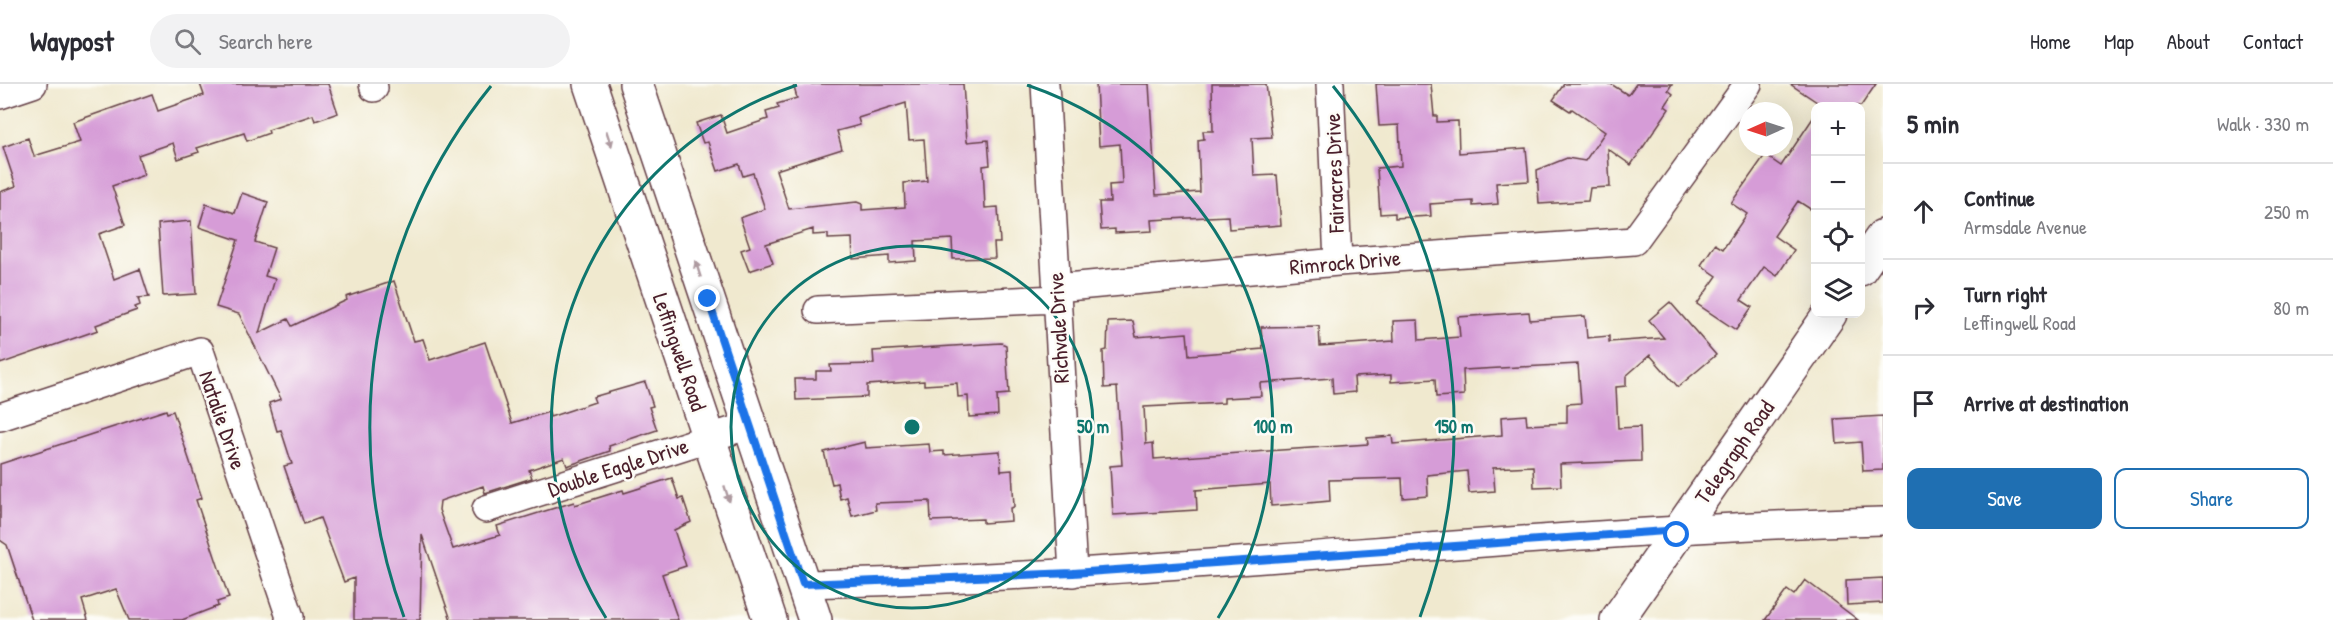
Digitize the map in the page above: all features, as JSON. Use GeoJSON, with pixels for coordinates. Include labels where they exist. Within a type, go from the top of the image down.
{"type":"FeatureCollection","features":[{"type":"Feature","properties":{"kind":"main road","name":"Leffingwell Road"},"geometry":{"type":"LineString","coordinates":[[590,84],[770,620]]}},
{"type":"Feature","properties":{"kind":"main road","name":"Leffingwell Road"},"geometry":{"type":"LineString","coordinates":[[636,84],[815,620]]}},
{"type":"Feature","properties":{"kind":"main road"},"geometry":{"type":"LineString","coordinates":[[1863,264],[1883,236]]}},
{"type":"Feature","properties":{"kind":"main road","name":"Telegraph Road"},"geometry":{"type":"LineString","coordinates":[[1617,620],[1827,318]]}},
{"type":"Feature","properties":{"kind":"street"},"geometry":{"type":"LineString","coordinates":[[0,95],[33,84]]}},
{"type":"Feature","properties":{"kind":"street","name":"Richvale Drive"},"geometry":{"type":"LineString","coordinates":[[1045,84],[1073,573]]}},
{"type":"Feature","properties":{"kind":"street","name":"Fairacres Drive"},"geometry":{"type":"LineString","coordinates":[[1330,84],[1338,261]]}},
{"type":"Feature","properties":{"kind":"street","name":"Rimrock Drive"},"geometry":{"type":"LineString","coordinates":[[818,310],[1056,293],[1338,261],[1634,241],[1738,88]]}},
{"type":"Feature","properties":{"kind":"street","name":"Natalie Drive"},"geometry":{"type":"LineString","coordinates":[[0,417],[200,351],[290,617],[289,620]]}},
{"type":"Feature","properties":{"kind":"street","name":"Double Eagle Drive"},"geometry":{"type":"LineString","coordinates":[[486,509],[750,425]]}},
{"type":"Feature","properties":{"kind":"street"},"geometry":{"type":"LineString","coordinates":[[803,584],[1073,573],[1680,530],[1883,521]]}},
{"type":"Feature","properties":{"kind":"building"},"geometry":{"type":"Polygon","coordinates":[[[200,84],[328,84],[338,113],[315,121],[313,115],[268,130],[269,133],[247,141],[244,133],[197,148],[199,152],[178,159],[173,143],[138,155],[144,175],[112,186],[125,225],[99,234],[114,279],[140,269],[149,297],[138,298],[140,305],[135,307],[137,310],[96,325],[98,330],[0,364],[0,192],[16,186],[3,147],[28,138],[34,156],[80,142],[73,122],[152,94],[158,111],[204,95],[200,84]]]}},
{"type":"Feature","properties":{"kind":"building"},"geometry":{"type":"Polygon","coordinates":[[[793,84],[963,84],[967,142],[988,140],[990,165],[983,166],[985,208],[998,207],[1000,243],[994,243],[995,258],[953,259],[952,239],[915,241],[916,261],[889,263],[889,256],[853,259],[852,238],[828,239],[828,234],[813,235],[813,229],[766,244],[773,263],[749,271],[741,250],[750,247],[740,218],[765,209],[753,173],[743,176],[739,164],[718,171],[708,142],[703,143],[696,123],[721,115],[727,133],[768,119],[766,112],[779,108],[777,104],[797,98],[793,84]],[[906,103],[858,118],[860,125],[837,131],[842,149],[776,170],[789,209],[857,202],[862,204],[862,210],[905,207],[904,183],[927,181],[924,139],[909,140],[906,103]]]}},
{"type":"Feature","properties":{"kind":"building"},"geometry":{"type":"Polygon","coordinates":[[[1096,84],[1149,84],[1156,195],[1200,192],[1198,140],[1204,139],[1203,131],[1213,131],[1212,84],[1266,84],[1272,137],[1252,138],[1254,176],[1277,175],[1281,225],[1229,229],[1228,216],[1151,220],[1152,231],[1115,233],[1115,229],[1101,230],[1099,202],[1110,202],[1109,185],[1122,184],[1120,144],[1099,146],[1096,84]]]}},
{"type":"Feature","properties":{"kind":"building"},"geometry":{"type":"Polygon","coordinates":[[[1376,84],[1431,84],[1434,116],[1437,116],[1437,122],[1458,121],[1459,153],[1526,148],[1529,181],[1496,183],[1498,204],[1473,206],[1473,201],[1430,204],[1431,216],[1395,218],[1395,213],[1380,214],[1377,168],[1401,166],[1399,125],[1379,126],[1376,84]]]}},
{"type":"Feature","properties":{"kind":"building"},"geometry":{"type":"Polygon","coordinates":[[[1564,84],[1611,84],[1628,95],[1636,84],[1672,84],[1668,90],[1673,94],[1665,106],[1669,109],[1631,165],[1608,149],[1610,187],[1590,188],[1588,201],[1539,204],[1537,170],[1567,158],[1585,161],[1605,132],[1572,109],[1570,111],[1553,100],[1564,84]]]}},
{"type":"Feature","properties":{"kind":"building"},"geometry":{"type":"Polygon","coordinates":[[[1790,84],[1876,84],[1864,102],[1817,102],[1790,84]]]}},
{"type":"Feature","properties":{"kind":"building"},"geometry":{"type":"Polygon","coordinates":[[[1811,121],[1811,209],[1798,201],[1774,236],[1794,250],[1777,276],[1764,267],[1741,300],[1752,307],[1736,330],[1697,304],[1717,276],[1701,265],[1715,244],[1723,249],[1747,214],[1731,203],[1764,156],[1781,166],[1788,156],[1793,156],[1793,148],[1811,121]]]}},
{"type":"Feature","properties":{"kind":"building"},"geometry":{"type":"Polygon","coordinates":[[[242,193],[268,202],[255,242],[274,248],[265,276],[275,279],[259,333],[288,319],[292,326],[347,300],[346,297],[394,281],[414,341],[423,339],[430,360],[485,342],[512,423],[549,412],[550,417],[595,402],[593,397],[645,382],[653,406],[649,407],[657,430],[609,446],[610,451],[567,466],[564,458],[529,470],[532,478],[485,493],[483,486],[440,501],[439,510],[453,549],[500,535],[497,526],[574,502],[575,505],[623,490],[624,493],[672,478],[679,499],[683,498],[691,522],[674,530],[686,566],[662,574],[678,620],[451,620],[422,535],[420,620],[354,620],[354,578],[344,582],[320,518],[304,524],[284,466],[292,464],[281,430],[277,431],[269,403],[281,399],[239,314],[216,307],[238,240],[199,227],[206,204],[235,213],[242,193]]]}},
{"type":"Feature","properties":{"kind":"building"},"geometry":{"type":"Polygon","coordinates":[[[191,221],[196,294],[163,296],[158,224],[191,221]]]}},
{"type":"Feature","properties":{"kind":"building"},"geometry":{"type":"Polygon","coordinates":[[[1670,302],[1716,355],[1678,387],[1650,355],[1626,376],[1626,386],[1616,387],[1618,428],[1640,427],[1641,461],[1560,464],[1561,486],[1534,487],[1533,466],[1493,468],[1495,491],[1469,493],[1467,471],[1427,475],[1428,496],[1403,498],[1402,478],[1329,480],[1330,501],[1271,506],[1270,484],[1196,490],[1197,510],[1113,515],[1110,466],[1122,465],[1117,387],[1104,388],[1103,351],[1107,350],[1108,322],[1133,321],[1136,337],[1187,333],[1189,355],[1263,349],[1261,327],[1319,326],[1320,346],[1394,341],[1393,321],[1418,320],[1419,340],[1460,337],[1458,317],[1529,312],[1530,320],[1585,316],[1587,338],[1609,336],[1609,342],[1664,338],[1649,320],[1670,302]],[[1578,364],[1463,370],[1464,395],[1436,397],[1435,379],[1391,382],[1391,375],[1354,377],[1355,392],[1333,394],[1332,378],[1260,383],[1261,396],[1224,398],[1224,403],[1144,407],[1146,444],[1153,443],[1154,459],[1368,444],[1367,438],[1392,436],[1393,444],[1502,435],[1501,417],[1526,415],[1527,425],[1567,423],[1567,404],[1581,403],[1578,364]]]}},
{"type":"Feature","properties":{"kind":"building"},"geometry":{"type":"Polygon","coordinates":[[[1001,343],[1006,345],[1009,394],[997,395],[998,415],[969,417],[968,396],[958,397],[957,383],[924,385],[924,381],[867,385],[867,397],[796,400],[795,379],[816,379],[816,371],[831,371],[830,365],[874,364],[873,351],[1001,343]]]}},
{"type":"Feature","properties":{"kind":"building"},"geometry":{"type":"Polygon","coordinates":[[[166,410],[167,413],[173,411],[202,498],[196,500],[229,598],[217,602],[218,606],[182,620],[129,620],[116,589],[82,600],[88,620],[32,620],[7,545],[0,540],[0,464],[166,410]]]}},
{"type":"Feature","properties":{"kind":"building"},"geometry":{"type":"Polygon","coordinates":[[[1883,416],[1883,470],[1863,471],[1861,442],[1837,444],[1835,419],[1883,416]]]}},
{"type":"Feature","properties":{"kind":"building"},"geometry":{"type":"Polygon","coordinates":[[[865,442],[866,448],[929,444],[930,452],[944,451],[944,455],[1000,451],[1001,471],[1012,470],[1014,507],[1010,508],[1011,521],[983,523],[983,519],[931,521],[930,501],[875,503],[876,510],[852,516],[847,497],[840,499],[837,483],[832,484],[824,452],[865,442]]]}},
{"type":"Feature","properties":{"kind":"building"},"geometry":{"type":"Polygon","coordinates":[[[1883,578],[1883,603],[1847,605],[1846,580],[1883,578]]]}},
{"type":"Feature","properties":{"kind":"building"},"geometry":{"type":"Polygon","coordinates":[[[1805,580],[1858,620],[1765,620],[1787,590],[1794,595],[1805,580]]]}},
{"type":"Feature","properties":{"kind":"route"},"geometry":{"type":"LineString","coordinates":[[708,299],[803,584],[1073,573],[1680,530],[1677,535]]}}]}
